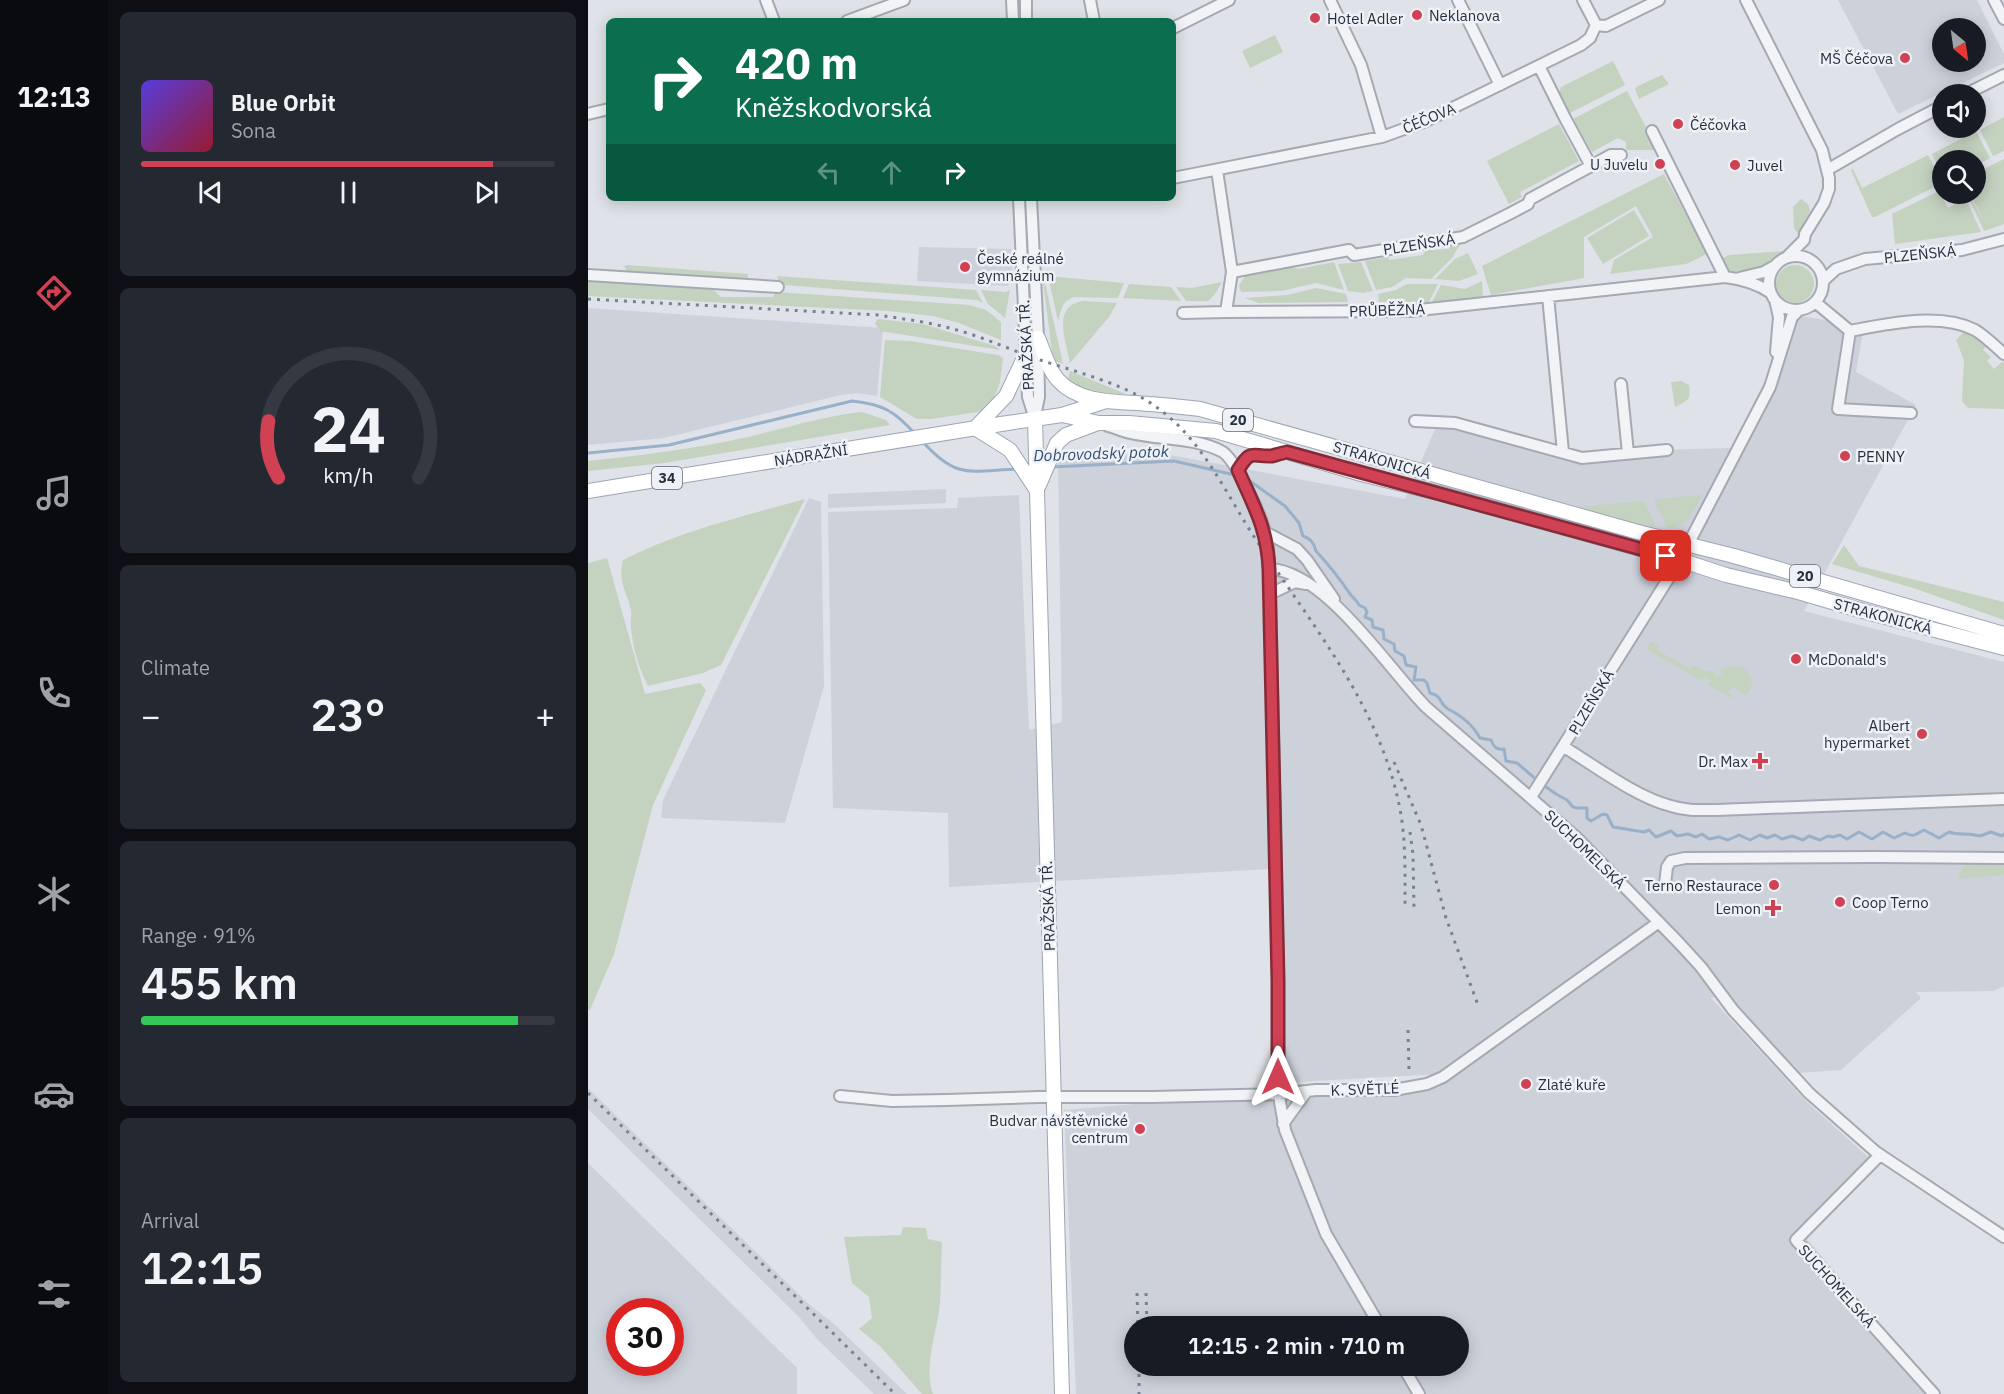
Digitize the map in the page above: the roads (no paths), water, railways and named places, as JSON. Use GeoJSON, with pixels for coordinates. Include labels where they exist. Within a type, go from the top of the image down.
{"type":"FeatureCollection","features":[{"type":"Feature","properties":{"kind":"main road"},"geometry":{"type":"LineString","coordinates":[[1038,338],[1052,373],[1059,381],[1075,394],[1104,401]]}},
{"type":"Feature","properties":{"kind":"main road"},"geometry":{"type":"LineString","coordinates":[[1026,354],[1006,396],[975,428],[1010,450],[1036,482]]}},
{"type":"Feature","properties":{"kind":"main road","name":"20"},"geometry":{"type":"LineString","coordinates":[[1062,415],[1104,401]]}},
{"type":"Feature","properties":{"kind":"main road","name":"STRAKONICKÁ"},"geometry":{"type":"LineString","coordinates":[[1104,401],[1200,410],[1688,544],[2004,634]]}},
{"type":"Feature","properties":{"kind":"main road"},"geometry":{"type":"LineString","coordinates":[[1035,419],[1062,415]]}},
{"type":"Feature","properties":{"kind":"main road","name":"20"},"geometry":{"type":"LineString","coordinates":[[1062,415],[1099,423]]}},
{"type":"Feature","properties":{"kind":"main road","name":"NÁDRAŽNÍ"},"geometry":{"type":"LineString","coordinates":[[588,491],[1035,419]]}},
{"type":"Feature","properties":{"kind":"main road","name":"PRAŽSKÁ TŘ."},"geometry":{"type":"LineString","coordinates":[[1035,419],[1042,460],[1036,482],[1062,1394]]}},
{"type":"Feature","properties":{"kind":"main road"},"geometry":{"type":"LineString","coordinates":[[1042,460],[1066,435],[1099,423]]}},
{"type":"Feature","properties":{"kind":"main road","name":"STRAKONICKÁ"},"geometry":{"type":"LineString","coordinates":[[1099,423],[1129,423],[1216,431],[1726,574],[2004,648]]}},
{"type":"Feature","properties":{"kind":"street"},"geometry":{"type":"LineString","coordinates":[[766,0],[773,18]]}},
{"type":"Feature","properties":{"kind":"street"},"geometry":{"type":"LineString","coordinates":[[855,18],[904,0]]}},
{"type":"Feature","properties":{"kind":"street"},"geometry":{"type":"LineString","coordinates":[[1012,0],[1013,18]]}},
{"type":"Feature","properties":{"kind":"street"},"geometry":{"type":"LineString","coordinates":[[1026,0],[1026,18]]}},
{"type":"Feature","properties":{"kind":"street"},"geometry":{"type":"LineString","coordinates":[[1090,0],[1093,18]]}},
{"type":"Feature","properties":{"kind":"street"},"geometry":{"type":"LineString","coordinates":[[1176,26],[1229,0]]}},
{"type":"Feature","properties":{"kind":"street"},"geometry":{"type":"LineString","coordinates":[[1330,0],[1361,65],[1382,137]]}},
{"type":"Feature","properties":{"kind":"street"},"geometry":{"type":"LineString","coordinates":[[1458,0],[1500,85]]}},
{"type":"Feature","properties":{"kind":"street"},"geometry":{"type":"LineString","coordinates":[[1583,0],[1596,26]]}},
{"type":"Feature","properties":{"kind":"street","name":"ČÉČOVA"},"geometry":{"type":"LineString","coordinates":[[1176,177],[1382,137],[1426,121],[1581,45],[1590,38],[1596,26],[1606,26],[1659,0]]}},
{"type":"Feature","properties":{"kind":"street"},"geometry":{"type":"LineString","coordinates":[[1746,0],[1822,150],[1829,189],[1804,240],[1775,266],[1769,278],[1779,317],[1776,368]]}},
{"type":"Feature","properties":{"kind":"street"},"geometry":{"type":"LineString","coordinates":[[1994,0],[2004,19]]}},
{"type":"Feature","properties":{"kind":"street"},"geometry":{"type":"LineString","coordinates":[[1539,66],[1591,165]]}},
{"type":"Feature","properties":{"kind":"street"},"geometry":{"type":"LineString","coordinates":[[1986,84],[2004,75]]}},
{"type":"Feature","properties":{"kind":"street"},"geometry":{"type":"LineString","coordinates":[[588,114],[606,110]]}},
{"type":"Feature","properties":{"kind":"street"},"geometry":{"type":"LineString","coordinates":[[1827,170],[1932,111]]}},
{"type":"Feature","properties":{"kind":"street"},"geometry":{"type":"LineString","coordinates":[[1652,131],[1707,236],[1725,277]]}},
{"type":"Feature","properties":{"kind":"street","name":"PLZEŇSKÁ"},"geometry":{"type":"LineString","coordinates":[[1232,272],[1349,250],[1354,255],[1462,237],[1528,204],[1530,199],[1591,165],[1611,155],[1621,155]]}},
{"type":"Feature","properties":{"kind":"street"},"geometry":{"type":"LineString","coordinates":[[1216,170],[1232,272],[1226,312]]}},
{"type":"Feature","properties":{"kind":"street","name":"PRAŽSKÁ TŘ."},"geometry":{"type":"LineString","coordinates":[[1019,201],[1028,397],[1035,419]]}},
{"type":"Feature","properties":{"kind":"street","name":"PRAŽSKÁ TŘ."},"geometry":{"type":"LineString","coordinates":[[1032,201],[1039,397],[1035,419]]}},
{"type":"Feature","properties":{"kind":"street","name":"PLZEŇSKÁ"},"geometry":{"type":"LineString","coordinates":[[1822,281],[1836,269],[1865,259],[1962,250],[2004,239]]}},
{"type":"Feature","properties":{"kind":"street"},"geometry":{"type":"LineString","coordinates":[[1688,544],[1770,387],[1792,316],[1815,302],[1821,292],[1820,270],[1811,261],[1804,240]]}},
{"type":"Feature","properties":{"kind":"street"},"geometry":{"type":"LineString","coordinates":[[1786,258],[1793,256],[1836,269]]}},
{"type":"Feature","properties":{"kind":"street","name":"PRŮBĚŽNÁ"},"geometry":{"type":"LineString","coordinates":[[1739,278],[1764,272],[1775,266]]}},
{"type":"Feature","properties":{"kind":"street"},"geometry":{"type":"LineString","coordinates":[[588,275],[778,287]]}},
{"type":"Feature","properties":{"kind":"street","name":"PRŮBĚŽNÁ"},"geometry":{"type":"LineString","coordinates":[[1183,313],[1410,311],[1725,277],[1739,278],[1762,286],[1773,296]]}},
{"type":"Feature","properties":{"kind":"street"},"geometry":{"type":"LineString","coordinates":[[1548,296],[1563,452]]}},
{"type":"Feature","properties":{"kind":"street"},"geometry":{"type":"LineString","coordinates":[[1773,296],[1787,309],[1799,310]]}},
{"type":"Feature","properties":{"kind":"street"},"geometry":{"type":"LineString","coordinates":[[1815,302],[1850,331],[1901,322],[1954,323],[1976,330],[2004,354]]}},
{"type":"Feature","properties":{"kind":"street"},"geometry":{"type":"LineString","coordinates":[[1850,331],[1838,409],[1911,414]]}},
{"type":"Feature","properties":{"kind":"street"},"geometry":{"type":"LineString","coordinates":[[1621,384],[1628,453]]}},
{"type":"Feature","properties":{"kind":"street"},"geometry":{"type":"LineString","coordinates":[[1414,421],[1455,423],[1582,458],[1667,450]]}},
{"type":"Feature","properties":{"kind":"street"},"geometry":{"type":"LineString","coordinates":[[1099,423],[1130,433],[1193,442],[1223,451],[1238,470],[1265,532],[1270,594],[1279,1094],[1283,1124],[1326,1234],[1374,1316]]}},
{"type":"Feature","properties":{"kind":"street"},"geometry":{"type":"LineString","coordinates":[[1238,470],[1245,458],[1251,455],[1271,456],[1287,452]]}},
{"type":"Feature","properties":{"kind":"street"},"geometry":{"type":"LineString","coordinates":[[1265,532],[1297,549],[1339,607]]}},
{"type":"Feature","properties":{"kind":"street","name":"PLZEŇSKÁ"},"geometry":{"type":"LineString","coordinates":[[1534,793],[1688,544]]}},
{"type":"Feature","properties":{"kind":"street","name":"SUCHOMELSKÁ"},"geometry":{"type":"LineString","coordinates":[[1269,569],[1284,570],[1339,607],[1426,707],[1534,793],[1701,967],[1734,1010],[1809,1093],[1880,1155],[2004,1237]]}},
{"type":"Feature","properties":{"kind":"street"},"geometry":{"type":"LineString","coordinates":[[1270,594],[1295,582],[1308,584]]}},
{"type":"Feature","properties":{"kind":"street"},"geometry":{"type":"LineString","coordinates":[[1564,747],[1631,788],[1668,806],[1686,810],[2004,799]]}},
{"type":"Feature","properties":{"kind":"street"},"geometry":{"type":"LineString","coordinates":[[1665,884],[1667,867],[1671,861],[1685,858],[2004,858]]}},
{"type":"Feature","properties":{"kind":"street","name":"K. SVĚTLÉ"},"geometry":{"type":"LineString","coordinates":[[840,1096],[892,1101],[1279,1094],[1394,1090],[1427,1084],[1443,1077],[1659,922]]}},
{"type":"Feature","properties":{"kind":"street"},"geometry":{"type":"LineString","coordinates":[[1283,1124],[1307,1092]]}},
{"type":"Feature","properties":{"kind":"street","name":"SUCHOMELSKÁ"},"geometry":{"type":"LineString","coordinates":[[1880,1155],[1796,1240],[1934,1394]]}},
{"type":"Feature","properties":{"kind":"street"},"geometry":{"type":"LineString","coordinates":[[1408,1376],[1419,1394]]}},
{"type":"Feature","properties":{"kind":"waterway","name":"Dobrovodský potok"},"geometry":{"type":"LineString","coordinates":[[588,453],[669,445],[852,401],[872,404],[887,410],[915,434]]}},
{"type":"Feature","properties":{"kind":"waterway","name":"Dobrovodský potok"},"geometry":{"type":"LineString","coordinates":[[922,441],[955,468],[975,471],[1018,469]]}},
{"type":"Feature","properties":{"kind":"waterway","name":"Dobrovodský potok"},"geometry":{"type":"LineString","coordinates":[[1052,467],[1174,461],[1235,475]]}},
{"type":"Feature","properties":{"kind":"waterway","name":"Dobrovodský potok"},"geometry":{"type":"LineString","coordinates":[[1247,479],[1285,506],[1299,523],[1303,536],[1312,542],[1316,551],[1350,594],[1359,605],[1365,608],[1367,612],[1365,617],[1372,620],[1373,627],[1383,630],[1384,639],[1394,644],[1395,651],[1404,656],[1406,665],[1416,667],[1414,680],[1424,680],[1430,693],[1437,696],[1445,707],[1466,721],[1480,738],[1491,740],[1496,748],[1504,749],[1506,761],[1517,763],[1537,780]]}},
{"type":"Feature","properties":{"kind":"waterway","name":"Dobrovodský potok"},"geometry":{"type":"LineString","coordinates":[[1542,784],[1567,800],[1573,807],[1587,808],[1587,818],[1591,821],[1603,814],[1607,815],[1613,827],[1644,832],[1649,830],[1656,837],[1671,831],[1677,836],[1688,834],[1696,837],[1702,834],[1709,839],[1719,837],[1728,840],[1739,835],[1750,840],[1760,835],[1767,838],[1775,835],[1782,839],[1792,836],[1803,840],[1809,836],[1820,840],[1828,836],[1840,835],[1847,839],[1859,832],[1872,839],[1883,832],[1894,838],[1905,833],[1915,835],[1924,830],[1939,838],[1949,832],[1980,836],[1991,832],[2002,836],[2004,834]]}},
{"type":"Feature","properties":{"kind":"railway"},"geometry":{"type":"LineString","coordinates":[[588,299],[878,315],[925,323],[965,332],[1099,379],[1128,390],[1152,404],[1183,431],[1208,462],[1359,698],[1390,770],[1400,809],[1404,846],[1405,908]]}},
{"type":"Feature","properties":{"kind":"railway"},"geometry":{"type":"LineString","coordinates":[[1394,762],[1421,825],[1446,918],[1478,1005]]}},
{"type":"Feature","properties":{"kind":"railway"},"geometry":{"type":"LineString","coordinates":[[1410,832],[1413,854],[1414,908]]}},
{"type":"Feature","properties":{"kind":"railway"},"geometry":{"type":"LineString","coordinates":[[1408,1030],[1409,1070]]}},
{"type":"Feature","properties":{"kind":"railway"},"geometry":{"type":"LineString","coordinates":[[588,1093],[895,1394]]}},
{"type":"Feature","properties":{"kind":"railway"},"geometry":{"type":"LineString","coordinates":[[1137,1293],[1138,1316]]}},
{"type":"Feature","properties":{"kind":"railway"},"geometry":{"type":"LineString","coordinates":[[1146,1293],[1147,1316]]}},
{"type":"Feature","properties":{"kind":"railway"},"geometry":{"type":"LineString","coordinates":[[1139,1376],[1139,1394]]}},
{"type":"Feature","properties":{"kind":"place","name":"Neklanova"},"geometry":{"type":"Point","coordinates":[1417,15]}},
{"type":"Feature","properties":{"kind":"place","name":"Hotel Adler"},"geometry":{"type":"Point","coordinates":[1315,18]}},
{"type":"Feature","properties":{"kind":"place","name":"MŠ Čéčova"},"geometry":{"type":"Point","coordinates":[1905,58]}},
{"type":"Feature","properties":{"kind":"place","name":"Čéčovka"},"geometry":{"type":"Point","coordinates":[1678,124]}},
{"type":"Feature","properties":{"kind":"place","name":"U Juvelu"},"geometry":{"type":"Point","coordinates":[1660,164]}},
{"type":"Feature","properties":{"kind":"place","name":"Juvel"},"geometry":{"type":"Point","coordinates":[1735,165]}},
{"type":"Feature","properties":{"kind":"place","name":"České reálné gymnázium"},"geometry":{"type":"Point","coordinates":[965,267]}},
{"type":"Feature","properties":{"kind":"place","name":"PENNY"},"geometry":{"type":"Point","coordinates":[1845,456]}},
{"type":"Feature","properties":{"kind":"place","name":"McDonald's"},"geometry":{"type":"Point","coordinates":[1796,659]}},
{"type":"Feature","properties":{"kind":"place","name":"Albert hypermarket"},"geometry":{"type":"Point","coordinates":[1922,734]}},
{"type":"Feature","properties":{"kind":"place","name":"Dr. Max"},"geometry":{"type":"Point","coordinates":[1760,761]}},
{"type":"Feature","properties":{"kind":"place","name":"Terno Restaurace"},"geometry":{"type":"Point","coordinates":[1774,885]}},
{"type":"Feature","properties":{"kind":"place","name":"Coop Terno"},"geometry":{"type":"Point","coordinates":[1840,902]}},
{"type":"Feature","properties":{"kind":"place","name":"Lemon"},"geometry":{"type":"Point","coordinates":[1773,908]}},
{"type":"Feature","properties":{"kind":"place","name":"Zlaté kuře"},"geometry":{"type":"Point","coordinates":[1526,1084]}},
{"type":"Feature","properties":{"kind":"place","name":"Budvar návštěvnické centrum"},"geometry":{"type":"Point","coordinates":[1140,1129]}}]}
